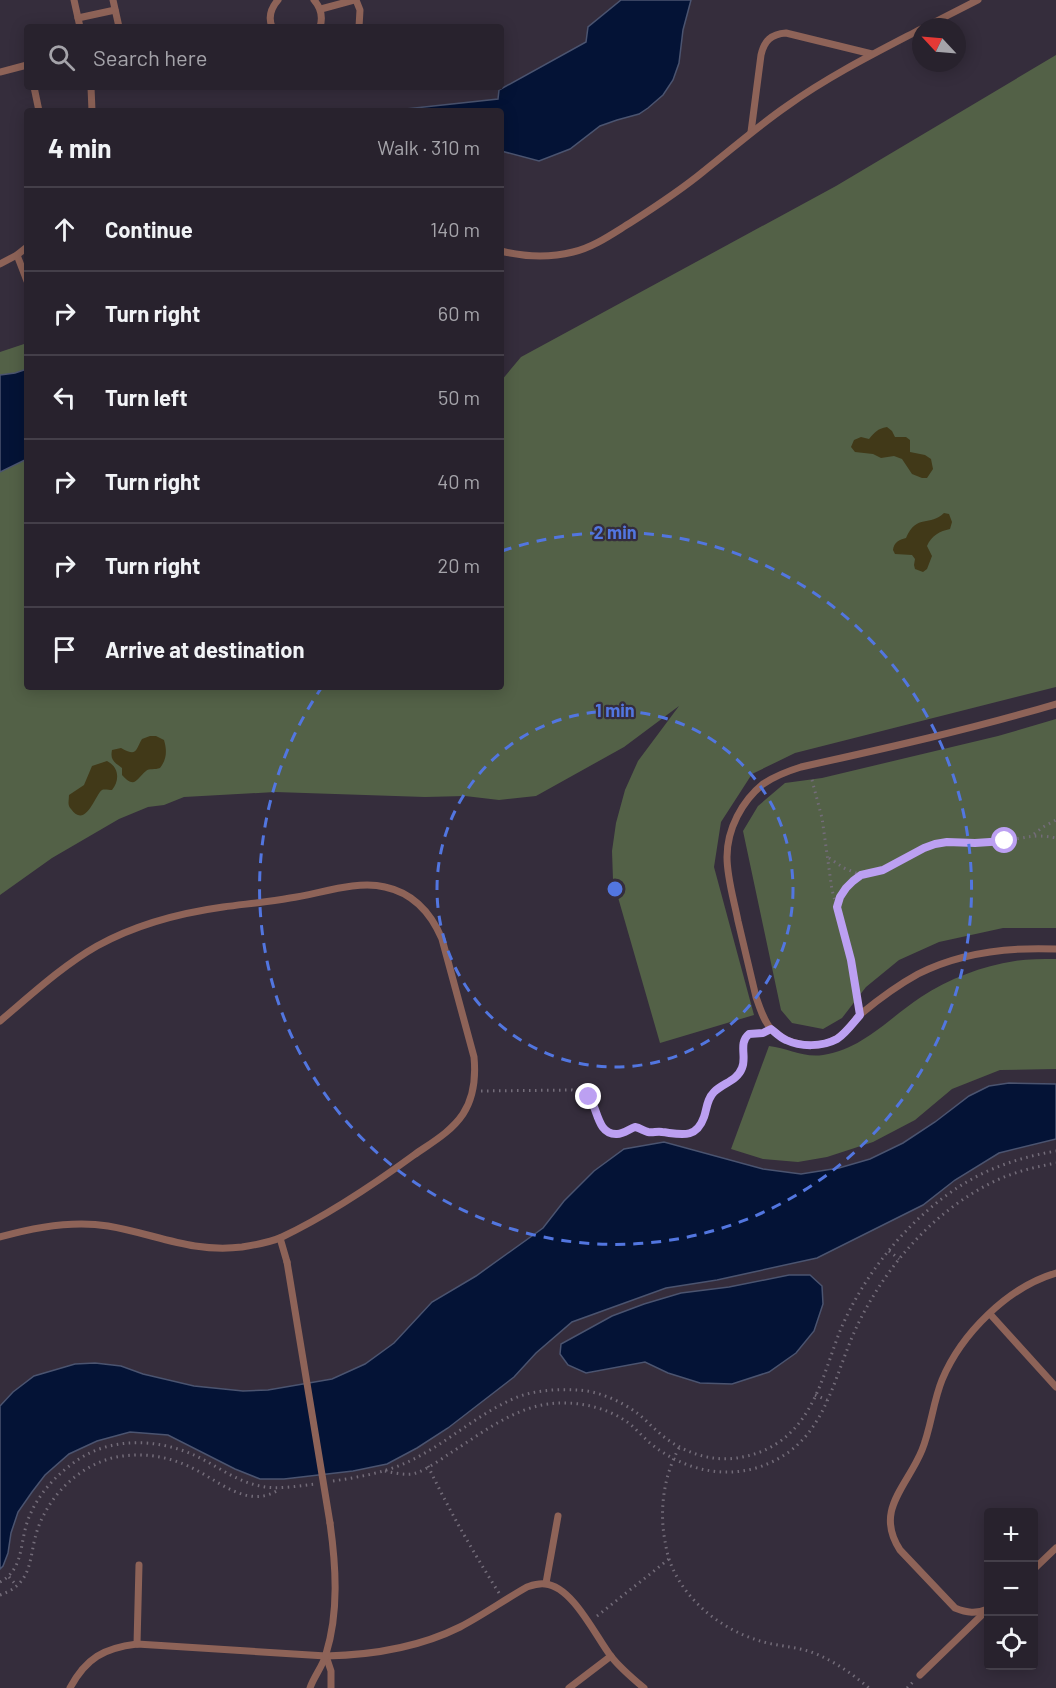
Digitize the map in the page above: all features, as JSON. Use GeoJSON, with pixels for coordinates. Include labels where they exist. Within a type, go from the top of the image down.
{"type":"FeatureCollection","features":[{"type":"Feature","properties":{"kind":"lane"},"geometry":{"type":"LineString","coordinates":[[74,0],[79,24]]}},
{"type":"Feature","properties":{"kind":"lane"},"geometry":{"type":"LineString","coordinates":[[113,0],[118,24]]}},
{"type":"Feature","properties":{"kind":"lane"},"geometry":{"type":"LineString","coordinates":[[272,24],[270,14],[278,0]]}},
{"type":"Feature","properties":{"kind":"lane"},"geometry":{"type":"LineString","coordinates":[[314,0],[321,9],[321,24]]}},
{"type":"Feature","properties":{"kind":"lane"},"geometry":{"type":"LineString","coordinates":[[321,9],[355,0],[360,10],[359,24]]}},
{"type":"Feature","properties":{"kind":"lane"},"geometry":{"type":"LineString","coordinates":[[943,18],[978,0]]}},
{"type":"Feature","properties":{"kind":"lane"},"geometry":{"type":"LineString","coordinates":[[78,18],[115,10]]}},
{"type":"Feature","properties":{"kind":"lane"},"geometry":{"type":"LineString","coordinates":[[751,132],[761,55],[763,46],[769,38],[777,33],[786,33],[872,54]]}},
{"type":"Feature","properties":{"kind":"lane"},"geometry":{"type":"LineString","coordinates":[[504,252],[546,257],[575,251],[603,240],[704,171],[789,104],[872,54],[912,34]]}},
{"type":"Feature","properties":{"kind":"lane"},"geometry":{"type":"LineString","coordinates":[[0,72],[24,66]]}},
{"type":"Feature","properties":{"kind":"lane"},"geometry":{"type":"LineString","coordinates":[[35,90],[38,108]]}},
{"type":"Feature","properties":{"kind":"lane"},"geometry":{"type":"LineString","coordinates":[[91,90],[92,108]]}},
{"type":"Feature","properties":{"kind":"lane"},"geometry":{"type":"LineString","coordinates":[[0,264],[24,249]]}},
{"type":"Feature","properties":{"kind":"lane"},"geometry":{"type":"LineString","coordinates":[[17,255],[24,273]]}},
{"type":"Feature","properties":{"kind":"lane"},"geometry":{"type":"LineString","coordinates":[[1056,704],[941,736],[801,767],[781,774],[764,784],[748,799],[737,816],[730,836],[727,856],[728,877],[756,998],[762,1014],[771,1029],[785,1040],[802,1045],[820,1044],[836,1039],[860,1015],[898,986],[918,974],[951,960],[985,952],[1020,948],[1056,949]]}},
{"type":"Feature","properties":{"kind":"lane"},"geometry":{"type":"LineString","coordinates":[[0,1021],[60,972],[98,946],[150,924],[175,916],[223,907],[371,885],[400,891],[425,909],[436,925],[442,939],[474,1058],[476,1074],[473,1091],[463,1114],[443,1135],[369,1187],[280,1238],[243,1246],[199,1247],[107,1226],[85,1224],[22,1230],[0,1237]]}},
{"type":"Feature","properties":{"kind":"lane"},"geometry":{"type":"LineString","coordinates":[[280,1238],[287,1262],[334,1557],[335,1590],[332,1624],[326,1656],[310,1688]]}},
{"type":"Feature","properties":{"kind":"lane"},"geometry":{"type":"LineString","coordinates":[[984,1610],[976,1613],[955,1608],[900,1550],[893,1540],[890,1527],[894,1502],[922,1451],[942,1381],[954,1356],[970,1334],[1012,1293],[1039,1278],[1056,1273]]}},
{"type":"Feature","properties":{"kind":"lane"},"geometry":{"type":"LineString","coordinates":[[990,1314],[1056,1387]]}},
{"type":"Feature","properties":{"kind":"lane"},"geometry":{"type":"LineString","coordinates":[[546,1584],[558,1516]]}},
{"type":"Feature","properties":{"kind":"lane"},"geometry":{"type":"LineString","coordinates":[[1038,1565],[1056,1548]]}},
{"type":"Feature","properties":{"kind":"lane"},"geometry":{"type":"LineString","coordinates":[[137,1644],[139,1565]]}},
{"type":"Feature","properties":{"kind":"lane"},"geometry":{"type":"LineString","coordinates":[[70,1688],[77,1675],[89,1662],[103,1652],[120,1646],[137,1644],[326,1656],[353,1656],[406,1647],[457,1628],[536,1584],[557,1587],[566,1594],[611,1656],[644,1688]]}},
{"type":"Feature","properties":{"kind":"lane"},"geometry":{"type":"LineString","coordinates":[[920,1675],[984,1613]]}},
{"type":"Feature","properties":{"kind":"lane"},"geometry":{"type":"LineString","coordinates":[[326,1656],[331,1671],[331,1688]]}},
{"type":"Feature","properties":{"kind":"lane"},"geometry":{"type":"LineString","coordinates":[[569,1688],[611,1656]]}},
{"type":"Feature","properties":{"kind":"path"},"geometry":{"type":"LineString","coordinates":[[812,780],[822,818],[832,890],[851,960],[860,1015]]}},
{"type":"Feature","properties":{"kind":"path"},"geometry":{"type":"LineString","coordinates":[[1032,835],[1056,820]]}},
{"type":"Feature","properties":{"kind":"path"},"geometry":{"type":"LineString","coordinates":[[837,907],[846,888],[861,875],[883,870],[935,844],[990,843],[1032,835],[1056,838]]}},
{"type":"Feature","properties":{"kind":"path"},"geometry":{"type":"LineString","coordinates":[[827,857],[861,875]]}},
{"type":"Feature","properties":{"kind":"path"},"geometry":{"type":"LineString","coordinates":[[473,1091],[572,1090],[582,1093],[594,1103],[600,1123],[606,1132],[619,1134],[635,1127],[648,1132],[686,1135],[694,1132],[700,1126],[707,1103],[714,1091],[739,1074],[744,1061],[743,1042],[746,1036],[771,1029]]}},
{"type":"Feature","properties":{"kind":"path"},"geometry":{"type":"LineString","coordinates":[[0,1582],[9,1577],[18,1564],[26,1525],[39,1498],[57,1476],[81,1458],[108,1446],[137,1442],[166,1445],[194,1455],[242,1481],[261,1487],[281,1488],[385,1471],[434,1448],[487,1413],[516,1398],[548,1390],[581,1390],[610,1398],[637,1412],[679,1448],[702,1457],[727,1459],[752,1455],[775,1445],[794,1430],[809,1410],[846,1320],[864,1286],[889,1251],[921,1215],[953,1190],[989,1170],[1028,1156],[1056,1151]]}},
{"type":"Feature","properties":{"kind":"path"},"geometry":{"type":"LineString","coordinates":[[385,1471],[399,1474],[416,1473],[521,1410],[549,1403],[579,1404],[605,1410],[629,1423],[673,1460],[699,1470],[728,1473],[756,1468],[781,1457],[804,1439],[821,1416],[854,1335],[876,1293],[899,1259],[930,1225],[995,1181],[1032,1168],[1056,1163]]}},
{"type":"Feature","properties":{"kind":"path"},"geometry":{"type":"LineString","coordinates":[[889,1251],[899,1259]]}},
{"type":"Feature","properties":{"kind":"path"},"geometry":{"type":"LineString","coordinates":[[816,1395],[828,1401]]}},
{"type":"Feature","properties":{"kind":"path"},"geometry":{"type":"LineString","coordinates":[[679,1448],[673,1460],[664,1492],[662,1526],[669,1559],[680,1581],[695,1601],[714,1618],[735,1631],[758,1641],[809,1651],[835,1662],[869,1688]]}},
{"type":"Feature","properties":{"kind":"path"},"geometry":{"type":"LineString","coordinates":[[0,1595],[7,1593],[24,1578],[29,1568],[38,1529],[49,1505],[66,1484],[87,1468],[111,1458],[137,1454],[164,1457],[189,1466],[237,1493],[251,1497],[272,1494],[281,1488]]}},
{"type":"Feature","properties":{"kind":"path"},"geometry":{"type":"LineString","coordinates":[[428,1466],[455,1521],[504,1600]]}},
{"type":"Feature","properties":{"kind":"path"},"geometry":{"type":"LineString","coordinates":[[588,1622],[669,1559]]}},
{"type":"Feature","properties":{"kind":"path"},"geometry":{"type":"LineString","coordinates":[[9,1577],[16,1586]]}},
{"type":"Feature","properties":{"kind":"green space"},"geometry":{"type":"Polygon","coordinates":[[[1056,55],[1056,687],[795,753],[752,774],[721,822],[714,867],[754,1015],[660,1043],[613,880],[612,851],[616,823],[625,790],[638,761],[679,706],[624,747],[536,796],[499,800],[465,796],[425,797],[275,792],[184,797],[164,805],[148,807],[119,819],[52,858],[0,895],[0,352],[24,344],[24,690],[504,690],[504,377],[521,357],[836,186],[1056,55]]]}},
{"type":"Feature","properties":{"kind":"green space"},"geometry":{"type":"Polygon","coordinates":[[[1056,719],[1056,928],[1003,928],[939,942],[899,960],[866,987],[842,1018],[823,1029],[792,1023],[781,1010],[743,831],[758,806],[785,783],[822,778],[998,736],[1056,719]]]}},
{"type":"Feature","properties":{"kind":"green space"},"geometry":{"type":"Polygon","coordinates":[[[1056,959],[1056,1069],[1000,1070],[952,1089],[915,1120],[873,1142],[827,1157],[798,1162],[763,1159],[731,1149],[769,1046],[816,1056],[837,1052],[863,1040],[931,990],[954,979],[1003,963],[1056,959]]]}},
{"type":"Feature","properties":{"kind":"sand"},"geometry":{"type":"Polygon","coordinates":[[[887,427],[895,437],[906,437],[910,440],[910,452],[925,455],[931,459],[933,469],[927,478],[912,474],[902,459],[894,456],[881,458],[873,454],[855,452],[851,447],[854,440],[861,437],[869,439],[876,431],[887,427]]]}},
{"type":"Feature","properties":{"kind":"sand"},"geometry":{"type":"Polygon","coordinates":[[[944,513],[949,514],[952,522],[950,529],[936,534],[929,542],[927,546],[932,556],[927,569],[923,572],[915,569],[915,559],[912,555],[895,554],[893,550],[896,543],[906,538],[910,530],[919,523],[939,517],[944,513]]]}},
{"type":"Feature","properties":{"kind":"sand"},"geometry":{"type":"Polygon","coordinates":[[[150,736],[164,740],[166,751],[164,761],[160,768],[147,770],[136,781],[130,782],[122,775],[122,768],[113,760],[112,750],[121,748],[133,752],[142,739],[150,736]]]}},
{"type":"Feature","properties":{"kind":"sand"},"geometry":{"type":"Polygon","coordinates":[[[107,761],[116,770],[115,786],[112,790],[102,790],[86,813],[76,814],[69,806],[69,795],[84,785],[92,766],[107,761]]]}},
{"type":"Feature","properties":{"kind":"water"},"geometry":{"type":"Polygon","coordinates":[[[621,0],[691,0],[683,30],[679,63],[673,80],[663,95],[639,114],[600,126],[570,149],[539,161],[504,152],[504,108],[415,108],[498,99],[499,90],[504,90],[504,87],[586,42],[588,27],[621,0]]]}},
{"type":"Feature","properties":{"kind":"water"},"geometry":{"type":"Polygon","coordinates":[[[24,370],[24,460],[0,472],[0,375],[24,370]]]}},
{"type":"Feature","properties":{"kind":"water"},"geometry":{"type":"Polygon","coordinates":[[[1009,1083],[1056,1084],[1056,1139],[999,1153],[955,1180],[923,1205],[817,1258],[717,1280],[666,1288],[572,1322],[536,1353],[514,1377],[448,1428],[387,1464],[353,1471],[284,1479],[260,1479],[168,1435],[130,1432],[97,1441],[69,1454],[45,1475],[32,1492],[18,1512],[11,1533],[8,1553],[0,1569],[0,1406],[13,1392],[34,1376],[75,1364],[95,1363],[121,1366],[143,1374],[194,1386],[243,1391],[268,1390],[332,1379],[365,1364],[394,1343],[432,1302],[476,1276],[543,1228],[564,1201],[594,1171],[624,1149],[664,1142],[763,1169],[801,1174],[839,1168],[870,1159],[903,1143],[969,1096],[989,1086],[1009,1083]]]}},
{"type":"Feature","properties":{"kind":"water"},"geometry":{"type":"Polygon","coordinates":[[[789,1275],[810,1275],[822,1286],[823,1304],[814,1331],[796,1353],[769,1372],[732,1384],[700,1383],[668,1373],[645,1362],[586,1373],[568,1365],[560,1354],[561,1344],[612,1316],[644,1304],[681,1293],[729,1287],[789,1275]]]}},
{"type":"Feature","properties":{"kind":"route"},"geometry":{"type":"LineString","coordinates":[[589,1097],[594,1103],[602,1128],[606,1132],[619,1134],[635,1127],[648,1132],[677,1135],[694,1132],[704,1118],[707,1103],[714,1091],[739,1074],[744,1061],[743,1042],[746,1036],[771,1029],[785,1040],[802,1045],[820,1044],[836,1039],[860,1015],[851,960],[837,907],[840,897],[853,881],[861,875],[894,866],[935,844],[1005,841]]}}]}
